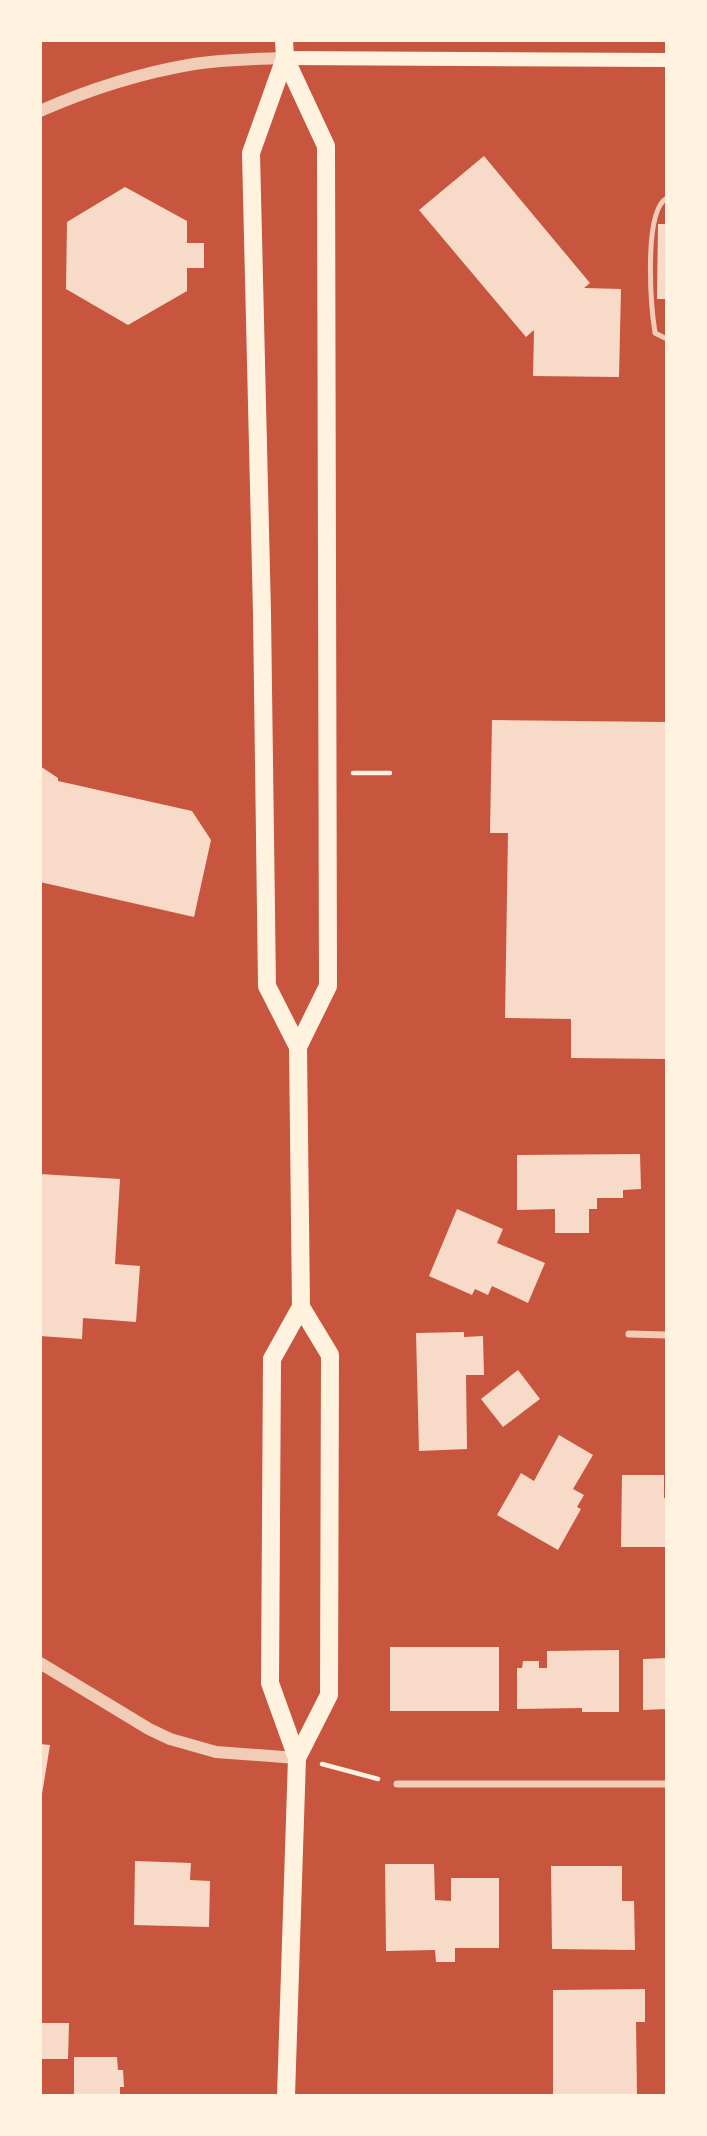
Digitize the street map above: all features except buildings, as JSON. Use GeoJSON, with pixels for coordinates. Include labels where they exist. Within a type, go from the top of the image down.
{"type":"FeatureCollection","features":[{"type":"Feature","properties":{"kind":"main road"},"geometry":{"type":"LineString","coordinates":[[284,49],[667,60]]}},
{"type":"Feature","properties":{"kind":"main road"},"geometry":{"type":"LineString","coordinates":[[284,49],[326,146],[328,986],[299,1047],[301,1307],[272,1359],[270,1683],[297,1758],[286,2096]]}},
{"type":"Feature","properties":{"kind":"main road"},"geometry":{"type":"LineString","coordinates":[[284,49],[251,153],[251,167],[262,612],[267,986],[299,1047]]}},
{"type":"Feature","properties":{"kind":"main road"},"geometry":{"type":"LineString","coordinates":[[297,1758],[329,1695],[330,1355],[301,1307]]}},
{"type":"Feature","properties":{"kind":"street"},"geometry":{"type":"LineString","coordinates":[[40,111],[86,91],[134,76],[284,49]]}},
{"type":"Feature","properties":{"kind":"street"},"geometry":{"type":"LineString","coordinates":[[629,1334],[667,1335]]}},
{"type":"Feature","properties":{"kind":"street"},"geometry":{"type":"LineString","coordinates":[[40,1663],[170,1739],[216,1752],[297,1758]]}},
{"type":"Feature","properties":{"kind":"street"},"geometry":{"type":"LineString","coordinates":[[397,1784],[667,1784]]}},
{"type":"Feature","properties":{"kind":"lane"},"geometry":{"type":"LineString","coordinates":[[667,198],[661,201],[652,225],[651,304],[655,333],[667,339]]}},
{"type":"Feature","properties":{"kind":"path"},"geometry":{"type":"LineString","coordinates":[[327,773],[390,773]]}},
{"type":"Feature","properties":{"kind":"path"},"geometry":{"type":"LineString","coordinates":[[297,1758],[397,1784]]}}]}
